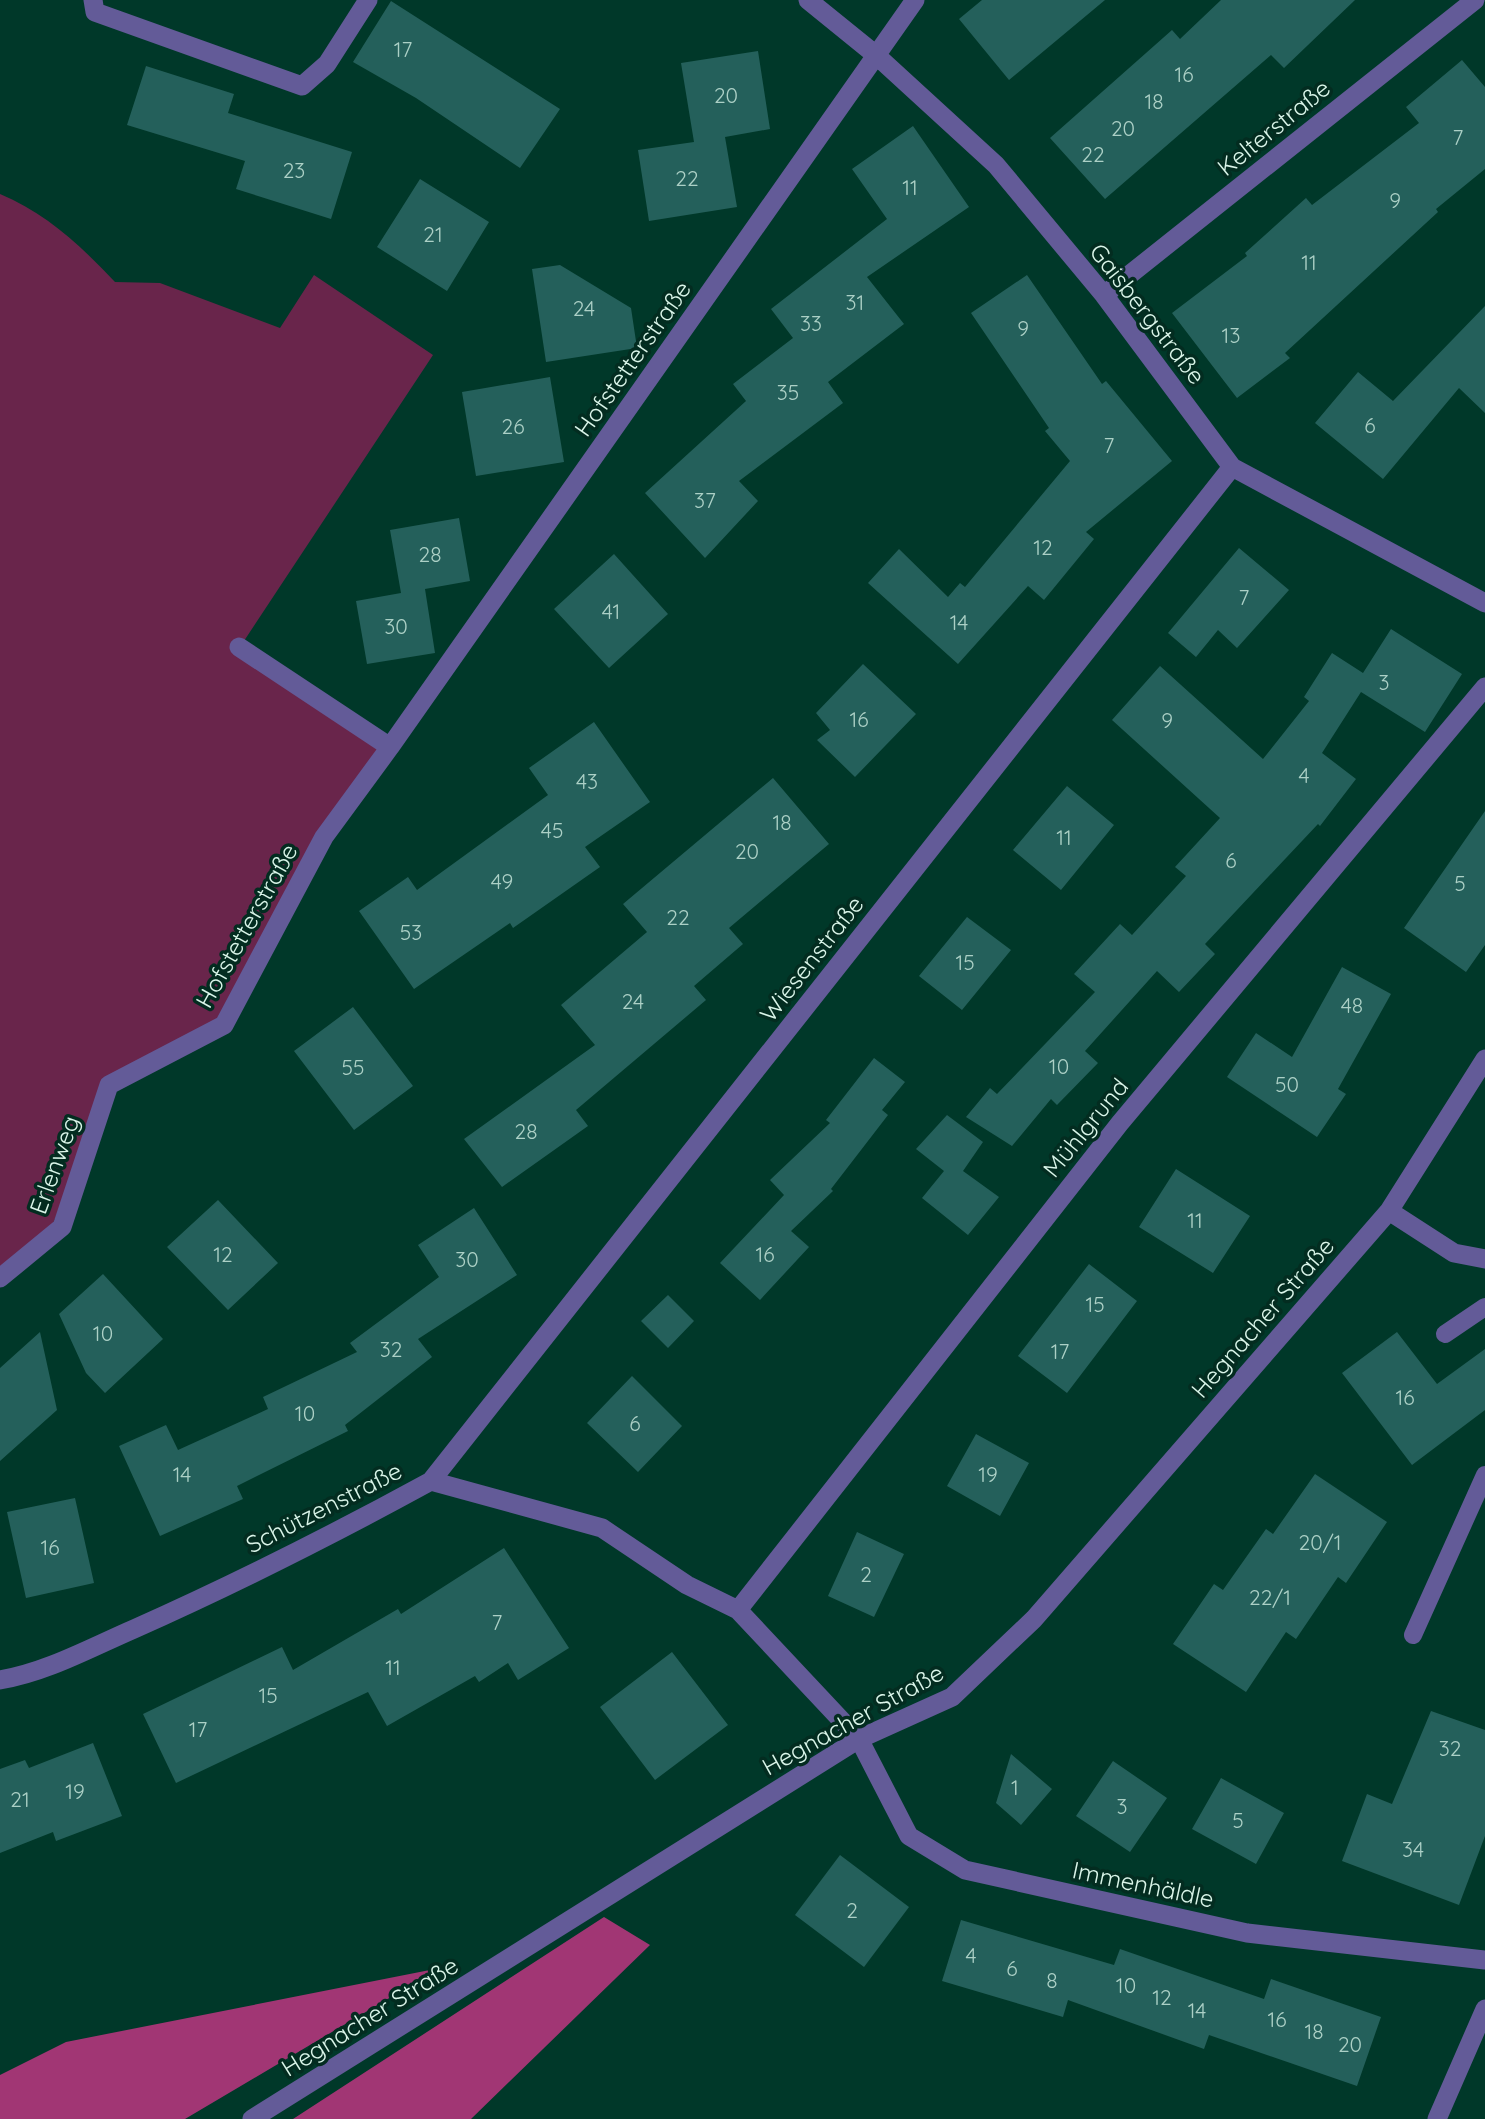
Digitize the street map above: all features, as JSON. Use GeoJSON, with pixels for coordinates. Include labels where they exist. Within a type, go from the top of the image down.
{"type":"FeatureCollection","features":[{"type":"Feature","properties":{"kind":"street"},"geometry":{"type":"LineString","coordinates":[[93,0],[95,12],[302,86],[327,64],[368,0]]}},
{"type":"Feature","properties":{"kind":"street","name":"Gaisbergstraße"},"geometry":{"type":"LineString","coordinates":[[808,0],[877,56],[996,165],[1104,295],[1232,467],[1485,603]]}},
{"type":"Feature","properties":{"kind":"street","name":"Hofstetterstraße"},"geometry":{"type":"LineString","coordinates":[[109,1085],[224,1025],[324,836],[390,747],[915,0]]}},
{"type":"Feature","properties":{"kind":"street","name":"Kelterstraße"},"geometry":{"type":"LineString","coordinates":[[1104,295],[1475,0]]}},
{"type":"Feature","properties":{"kind":"street","name":"Wiesenstraße"},"geometry":{"type":"LineString","coordinates":[[430,1481],[1232,467]]}},
{"type":"Feature","properties":{"kind":"street"},"geometry":{"type":"LineString","coordinates":[[239,647],[390,747]]}},
{"type":"Feature","properties":{"kind":"street","name":"Mühlgrund"},"geometry":{"type":"LineString","coordinates":[[738,1611],[1120,1123],[1485,687]]}},
{"type":"Feature","properties":{"kind":"street","name":"Hegnacher Straße"},"geometry":{"type":"LineString","coordinates":[[252,2119],[859,1739],[952,1697],[1034,1619],[1389,1211],[1485,1059]]}},
{"type":"Feature","properties":{"kind":"street","name":"Erlenweg"},"geometry":{"type":"LineString","coordinates":[[0,1278],[62,1227],[109,1085]]}},
{"type":"Feature","properties":{"kind":"street"},"geometry":{"type":"LineString","coordinates":[[1389,1211],[1454,1253],[1485,1259]]}},
{"type":"Feature","properties":{"kind":"street","name":"Schützenstraße"},"geometry":{"type":"LineString","coordinates":[[0,1680],[30,1675],[184,1606],[327,1538],[430,1481],[602,1528],[687,1585],[738,1611],[859,1739]]}},
{"type":"Feature","properties":{"kind":"street","name":"Immenhäldle"},"geometry":{"type":"LineString","coordinates":[[859,1739],[909,1836],[965,1870],[1247,1933],[1485,1960]]}},
{"type":"Feature","properties":{"kind":"street"},"geometry":{"type":"LineString","coordinates":[[1437,2119],[1485,2009]]}},
{"type":"Feature","properties":{"kind":"lane"},"geometry":{"type":"LineString","coordinates":[[1444,1334],[1485,1307]]}},
{"type":"Feature","properties":{"kind":"lane"},"geometry":{"type":"LineString","coordinates":[[1413,1635],[1485,1475]]}},
{"type":"Feature","properties":{"kind":"shaded area"},"geometry":{"type":"Polygon","coordinates":[[[0,194],[48,221],[115,282],[160,283],[280,328],[314,275],[433,355],[240,647],[390,747],[324,837],[224,1025],[109,1085],[46,1241],[0,1275],[0,194]]]}},
{"type":"Feature","properties":{"kind":"shaded area"},"geometry":{"type":"Polygon","coordinates":[[[604,1917],[650,1945],[471,2119],[293,2119],[604,1917]]]}},
{"type":"Feature","properties":{"kind":"shaded area"},"geometry":{"type":"Polygon","coordinates":[[[440,1968],[185,2119],[0,2119],[0,2075],[66,2042],[440,1968]]]}},
{"type":"Feature","properties":{"kind":"building"},"geometry":{"type":"Polygon","coordinates":[[[982,0],[1105,0],[1009,80],[959,19],[982,0]]]}},
{"type":"Feature","properties":{"kind":"building"},"geometry":{"type":"Polygon","coordinates":[[[1221,0],[1355,0],[1284,68],[1271,55],[1105,199],[1050,138],[1172,30],[1180,39],[1221,0]]]}},
{"type":"Feature","properties":{"kind":"building"},"geometry":{"type":"Polygon","coordinates":[[[391,1],[560,109],[520,168],[416,98],[353,62],[391,1]]]}},
{"type":"Feature","properties":{"kind":"building"},"geometry":{"type":"Polygon","coordinates":[[[758,51],[770,129],[725,137],[737,207],[649,221],[638,150],[694,142],[681,63],[758,51]]]}},
{"type":"Feature","properties":{"kind":"building"},"geometry":{"type":"Polygon","coordinates":[[[1462,60],[1485,87],[1485,169],[1436,209],[1438,212],[1285,353],[1290,358],[1237,398],[1172,313],[1247,256],[1245,253],[1306,198],[1312,205],[1419,123],[1406,107],[1462,60]]]}},
{"type":"Feature","properties":{"kind":"building"},"geometry":{"type":"Polygon","coordinates":[[[146,66],[234,94],[228,113],[352,152],[331,219],[236,189],[245,161],[127,125],[146,66]]]}},
{"type":"Feature","properties":{"kind":"building"},"geometry":{"type":"Polygon","coordinates":[[[913,126],[969,207],[867,277],[904,324],[828,382],[843,403],[739,481],[758,501],[705,558],[645,493],[746,401],[733,384],[793,338],[771,309],[887,219],[852,169],[913,126]]]}},
{"type":"Feature","properties":{"kind":"building"},"geometry":{"type":"Polygon","coordinates":[[[420,179],[489,222],[447,291],[377,247],[420,179]]]}},
{"type":"Feature","properties":{"kind":"building"},"geometry":{"type":"Polygon","coordinates":[[[560,265],[631,308],[637,348],[546,362],[532,269],[560,265]]]}},
{"type":"Feature","properties":{"kind":"building"},"geometry":{"type":"Polygon","coordinates":[[[1027,275],[1102,384],[1106,381],[1172,461],[1086,532],[1094,539],[1044,600],[1028,586],[958,664],[868,583],[899,549],[948,597],[960,583],[965,587],[1070,461],[1045,431],[1049,428],[971,313],[1027,275]]]}},
{"type":"Feature","properties":{"kind":"building"},"geometry":{"type":"Polygon","coordinates":[[[1485,306],[1485,413],[1459,388],[1383,479],[1315,423],[1358,372],[1393,401],[1485,306]]]}},
{"type":"Feature","properties":{"kind":"building"},"geometry":{"type":"Polygon","coordinates":[[[550,377],[564,462],[476,476],[462,392],[550,377]]]}},
{"type":"Feature","properties":{"kind":"building"},"geometry":{"type":"Polygon","coordinates":[[[459,518],[470,581],[425,589],[435,653],[367,664],[356,601],[401,593],[390,530],[459,518]]]}},
{"type":"Feature","properties":{"kind":"building"},"geometry":{"type":"Polygon","coordinates":[[[1239,548],[1289,590],[1237,648],[1218,630],[1196,657],[1168,633],[1239,548]]]}},
{"type":"Feature","properties":{"kind":"building"},"geometry":{"type":"Polygon","coordinates":[[[614,554],[668,614],[609,668],[554,609],[614,554]]]}},
{"type":"Feature","properties":{"kind":"building"},"geometry":{"type":"Polygon","coordinates":[[[1391,629],[1462,674],[1425,732],[1361,692],[1322,753],[1356,779],[1320,826],[1318,824],[1205,944],[1215,954],[1179,992],[1157,971],[1085,1051],[1098,1063],[1057,1105],[1051,1099],[1012,1146],[966,1117],[990,1088],[997,1094],[1095,992],[1074,974],[1120,924],[1132,935],[1186,876],[1175,867],[1220,818],[1112,720],[1160,666],[1263,759],[1309,701],[1304,697],[1332,653],[1363,673],[1391,629]]]}},
{"type":"Feature","properties":{"kind":"building"},"geometry":{"type":"Polygon","coordinates":[[[863,664],[916,714],[855,777],[817,740],[830,730],[816,713],[863,664]]]}},
{"type":"Feature","properties":{"kind":"building"},"geometry":{"type":"Polygon","coordinates":[[[594,722],[650,802],[585,847],[600,867],[513,928],[510,923],[414,989],[359,911],[408,877],[417,890],[548,795],[529,768],[594,722]]]}},
{"type":"Feature","properties":{"kind":"building"},"geometry":{"type":"Polygon","coordinates":[[[773,778],[829,844],[729,928],[743,944],[694,986],[706,1000],[576,1110],[588,1126],[502,1187],[464,1139],[595,1045],[561,1005],[647,932],[623,904],[773,778]]]}},
{"type":"Feature","properties":{"kind":"building"},"geometry":{"type":"Polygon","coordinates":[[[1067,786],[1114,825],[1061,890],[1013,850],[1067,786]]]}},
{"type":"Feature","properties":{"kind":"building"},"geometry":{"type":"Polygon","coordinates":[[[1485,811],[1485,945],[1466,972],[1404,928],[1485,811]]]}},
{"type":"Feature","properties":{"kind":"building"},"geometry":{"type":"Polygon","coordinates":[[[967,917],[1011,950],[962,1010],[919,976],[967,917]]]}},
{"type":"Feature","properties":{"kind":"building"},"geometry":{"type":"Polygon","coordinates":[[[1342,967],[1391,994],[1338,1089],[1346,1094],[1317,1137],[1227,1077],[1256,1033],[1292,1057],[1342,967]]]}},
{"type":"Feature","properties":{"kind":"building"},"geometry":{"type":"Polygon","coordinates":[[[353,1007],[413,1086],[354,1130],[294,1051],[353,1007]]]}},
{"type":"Feature","properties":{"kind":"building"},"geometry":{"type":"Polygon","coordinates":[[[874,1058],[905,1082],[882,1110],[888,1115],[831,1189],[833,1191],[791,1231],[809,1247],[760,1300],[720,1263],[784,1195],[770,1180],[830,1123],[826,1120],[874,1058]]]}},
{"type":"Feature","properties":{"kind":"building"},"geometry":{"type":"Polygon","coordinates":[[[947,1115],[983,1142],[963,1171],[999,1197],[968,1235],[922,1198],[944,1171],[916,1149],[947,1115]]]}},
{"type":"Feature","properties":{"kind":"building"},"geometry":{"type":"Polygon","coordinates":[[[1176,1169],[1250,1216],[1213,1273],[1139,1227],[1176,1169]]]}},
{"type":"Feature","properties":{"kind":"building"},"geometry":{"type":"Polygon","coordinates":[[[218,1200],[278,1263],[228,1310],[167,1247],[218,1200]]]}},
{"type":"Feature","properties":{"kind":"building"},"geometry":{"type":"Polygon","coordinates":[[[474,1208],[517,1275],[418,1339],[432,1357],[345,1425],[348,1431],[237,1486],[243,1499],[160,1536],[119,1446],[166,1425],[178,1450],[268,1409],[263,1397],[357,1352],[350,1343],[439,1277],[418,1245],[474,1208]]]}},
{"type":"Feature","properties":{"kind":"building"},"geometry":{"type":"Polygon","coordinates":[[[1089,1264],[1137,1301],[1067,1393],[1018,1356],[1089,1264]]]}},
{"type":"Feature","properties":{"kind":"building"},"geometry":{"type":"Polygon","coordinates":[[[103,1274],[163,1339],[105,1393],[86,1373],[59,1314],[103,1274]]]}},
{"type":"Feature","properties":{"kind":"building"},"geometry":{"type":"Polygon","coordinates":[[[668,1295],[694,1321],[668,1348],[641,1321],[668,1295]]]}},
{"type":"Feature","properties":{"kind":"building"},"geometry":{"type":"Polygon","coordinates":[[[40,1332],[57,1410],[0,1461],[0,1368],[40,1332]]]}},
{"type":"Feature","properties":{"kind":"building"},"geometry":{"type":"Polygon","coordinates":[[[1397,1332],[1437,1384],[1485,1349],[1485,1410],[1412,1465],[1342,1373],[1397,1332]]]}},
{"type":"Feature","properties":{"kind":"building"},"geometry":{"type":"Polygon","coordinates":[[[632,1376],[682,1426],[638,1472],[587,1423],[632,1376]]]}},
{"type":"Feature","properties":{"kind":"building"},"geometry":{"type":"Polygon","coordinates":[[[976,1434],[1029,1463],[1000,1516],[947,1486],[976,1434]]]}},
{"type":"Feature","properties":{"kind":"building"},"geometry":{"type":"Polygon","coordinates":[[[1315,1474],[1387,1522],[1346,1583],[1338,1577],[1296,1639],[1286,1632],[1246,1692],[1173,1644],[1214,1584],[1223,1590],[1266,1529],[1273,1534],[1315,1474]]]}},
{"type":"Feature","properties":{"kind":"building"},"geometry":{"type":"Polygon","coordinates":[[[75,1498],[94,1583],[26,1598],[7,1512],[75,1498]]]}},
{"type":"Feature","properties":{"kind":"building"},"geometry":{"type":"Polygon","coordinates":[[[857,1532],[904,1554],[874,1617],[828,1596],[857,1532]]]}},
{"type":"Feature","properties":{"kind":"building"},"geometry":{"type":"Polygon","coordinates":[[[504,1548],[569,1648],[518,1680],[508,1663],[479,1682],[475,1676],[387,1726],[368,1692],[176,1783],[143,1714],[282,1647],[293,1670],[398,1609],[401,1614],[504,1548]]]}},
{"type":"Feature","properties":{"kind":"building"},"geometry":{"type":"Polygon","coordinates":[[[672,1652],[728,1725],[655,1780],[600,1707],[672,1652]]]}},
{"type":"Feature","properties":{"kind":"building"},"geometry":{"type":"Polygon","coordinates":[[[1431,1711],[1485,1730],[1485,1836],[1459,1905],[1342,1861],[1367,1794],[1392,1804],[1431,1711]]]}},
{"type":"Feature","properties":{"kind":"building"},"geometry":{"type":"Polygon","coordinates":[[[93,1743],[122,1816],[56,1841],[53,1832],[0,1853],[0,1769],[25,1760],[29,1768],[93,1743]]]}},
{"type":"Feature","properties":{"kind":"building"},"geometry":{"type":"Polygon","coordinates":[[[1011,1754],[1052,1789],[1021,1825],[996,1803],[1011,1754]]]}},
{"type":"Feature","properties":{"kind":"building"},"geometry":{"type":"Polygon","coordinates":[[[1113,1761],[1167,1798],[1130,1852],[1076,1816],[1113,1761]]]}},
{"type":"Feature","properties":{"kind":"building"},"geometry":{"type":"Polygon","coordinates":[[[1221,1778],[1284,1813],[1256,1864],[1192,1829],[1221,1778]]]}},
{"type":"Feature","properties":{"kind":"building"},"geometry":{"type":"Polygon","coordinates":[[[840,1855],[909,1907],[864,1967],[795,1915],[840,1855]]]}},
{"type":"Feature","properties":{"kind":"building"},"geometry":{"type":"Polygon","coordinates":[[[961,1920],[1114,1965],[1120,1949],[1264,1999],[1271,1979],[1381,2017],[1357,2086],[1209,2035],[1204,2049],[1068,2000],[1063,2017],[942,1981],[961,1920]]]}}]}
